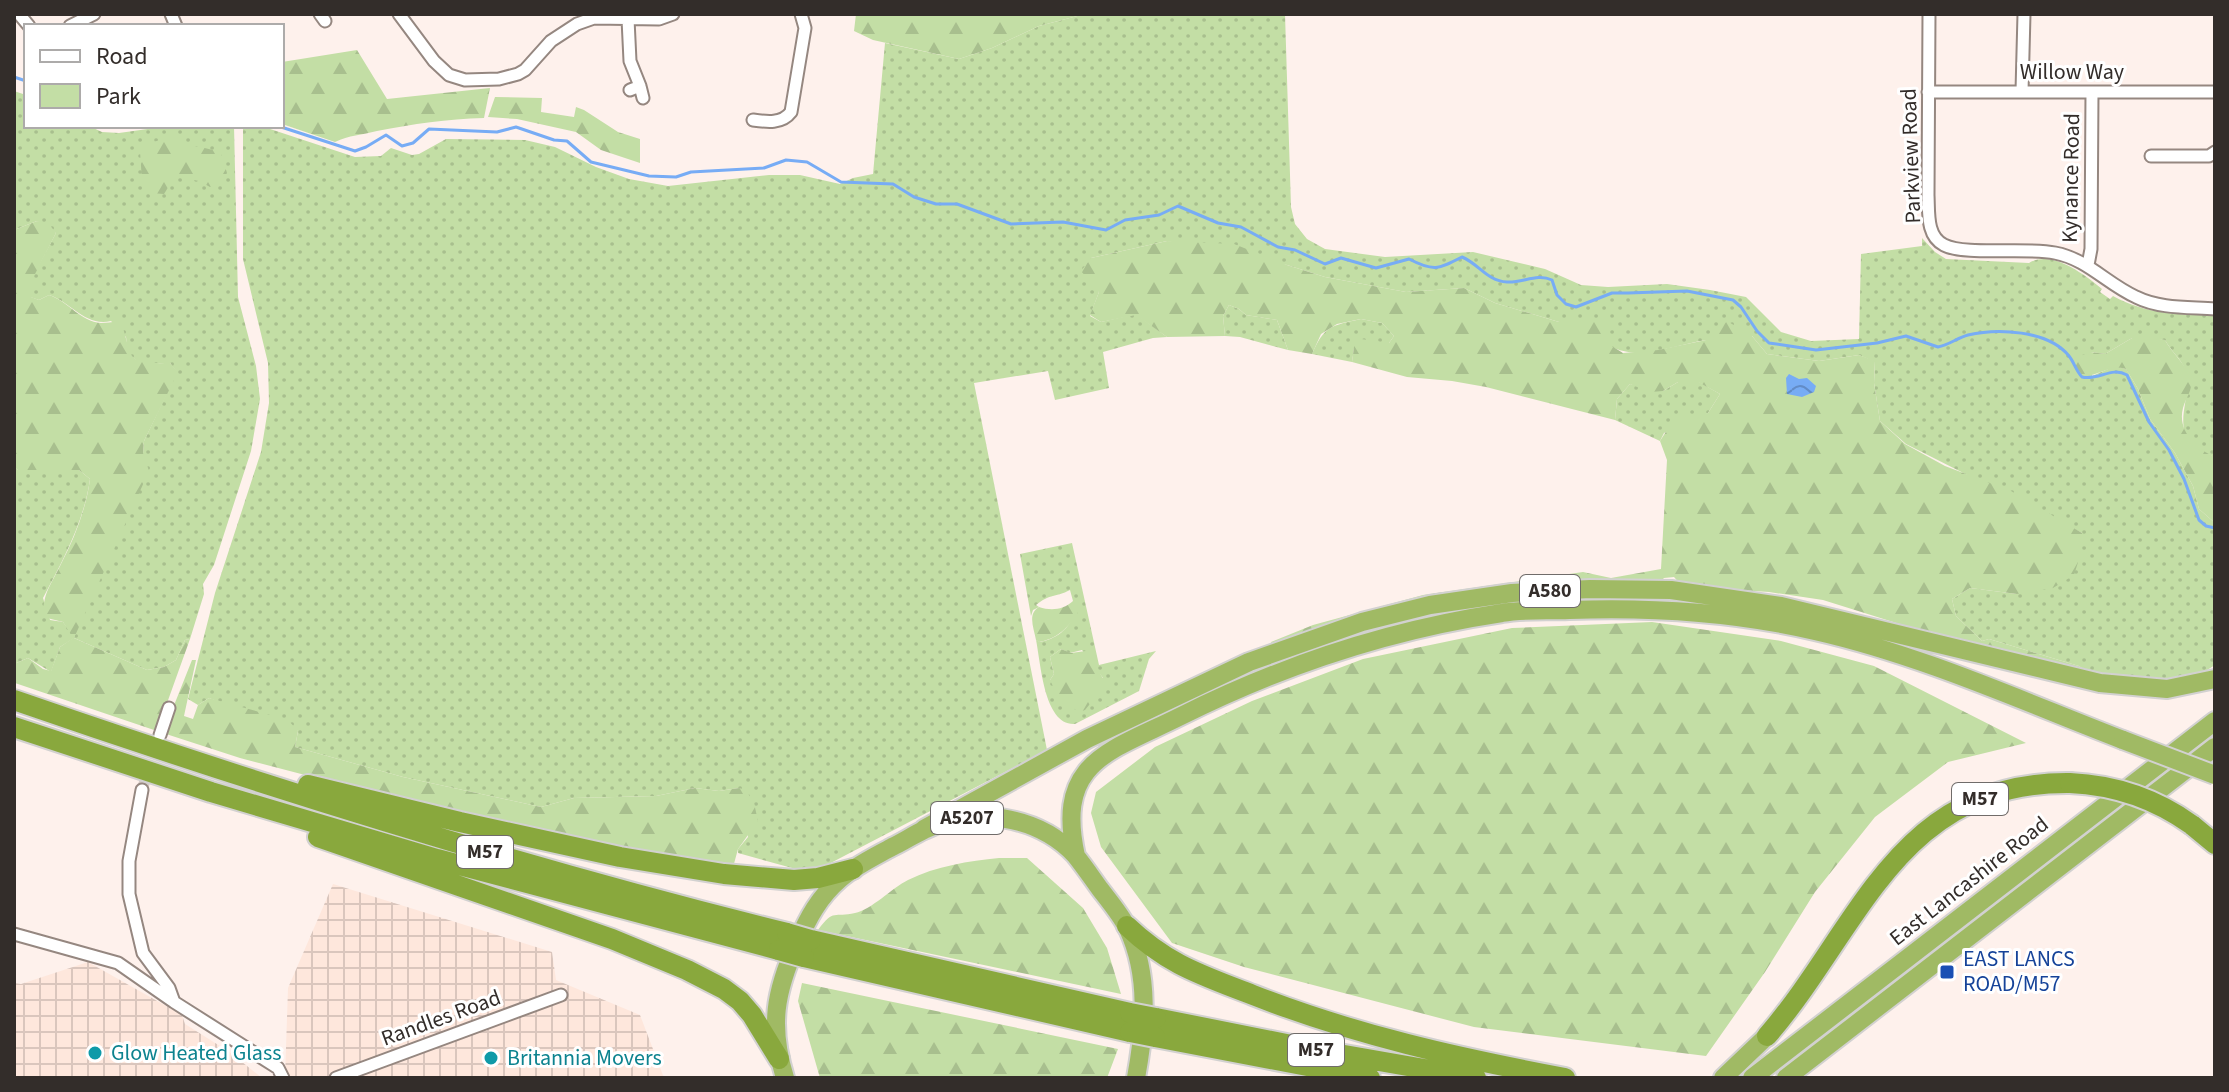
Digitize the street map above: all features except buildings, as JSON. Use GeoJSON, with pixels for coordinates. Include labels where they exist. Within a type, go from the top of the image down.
{"type":"FeatureCollection","features":[{"type":"Feature","properties":{"kind":"highway","name":"A580"},"geometry":{"type":"LineString","coordinates":[[924,829],[1087,739],[1249,662],[1389,615],[1430,605],[1512,593],[1590,589],[1671,590],[1781,606],[2100,683],[2167,689],[2215,679]]}},
{"type":"Feature","properties":{"kind":"highway","name":"A580"},"geometry":{"type":"LineString","coordinates":[[1076,856],[1069,820],[1076,786],[1094,763],[1120,747],[1251,683],[1310,659],[1428,627],[1505,612],[1631,608],[1672,610],[1726,615],[1816,631],[1929,666],[2215,775]]}},
{"type":"Feature","properties":{"kind":"highway","name":"M57"},"geometry":{"type":"LineString","coordinates":[[14,700],[187,759],[434,837],[783,942]]}},
{"type":"Feature","properties":{"kind":"highway","name":"East Lancashire Road"},"geometry":{"type":"LineString","coordinates":[[1752,1078],[2215,721]]}},
{"type":"Feature","properties":{"kind":"highway","name":"M57"},"geometry":{"type":"LineString","coordinates":[[14,727],[211,792],[452,863],[1370,1078]]}},
{"type":"Feature","properties":{"kind":"highway","name":"East Lancashire Road"},"geometry":{"type":"LineString","coordinates":[[1786,1078],[2215,747]]}},
{"type":"Feature","properties":{"kind":"highway"},"geometry":{"type":"LineString","coordinates":[[187,759],[489,829],[679,866],[794,880],[818,878],[853,869]]}},
{"type":"Feature","properties":{"kind":"highway","name":"M57"},"geometry":{"type":"LineString","coordinates":[[1723,1078],[1767,1036],[1796,1000],[1877,880],[1921,835],[1965,806],[1996,793],[2036,784],[2099,785],[2159,804],[2215,844]]}},
{"type":"Feature","properties":{"kind":"highway"},"geometry":{"type":"LineString","coordinates":[[211,792],[281,823],[612,939],[687,970],[740,1001],[752,1015],[782,1068]]}},
{"type":"Feature","properties":{"kind":"highway","name":"A5207"},"geometry":{"type":"LineString","coordinates":[[782,1068],[775,1016],[783,974],[812,910],[829,889],[853,869],[924,829],[961,818],[997,817],[1040,830],[1076,856],[1127,926],[1137,952],[1144,1003],[1136,1078]]}},
{"type":"Feature","properties":{"kind":"highway"},"geometry":{"type":"LineString","coordinates":[[1127,926],[1168,960],[1293,1011],[1392,1042],[1565,1078]]}},
{"type":"Feature","properties":{"kind":"highway","name":"M57"},"geometry":{"type":"LineString","coordinates":[[1155,1027],[1316,1050],[1476,1078]]}},
{"type":"Feature","properties":{"kind":"street"},"geometry":{"type":"LineString","coordinates":[[74,24],[94,14]]}},
{"type":"Feature","properties":{"kind":"street"},"geometry":{"type":"LineString","coordinates":[[399,14],[442,70],[465,80],[499,79],[518,74],[575,19],[659,19],[673,14]]}},
{"type":"Feature","properties":{"kind":"street"},"geometry":{"type":"LineString","coordinates":[[751,119],[776,121],[788,117],[791,112],[805,28],[801,14]]}},
{"type":"Feature","properties":{"kind":"street","name":"Parkview Road"},"geometry":{"type":"LineString","coordinates":[[1929,14],[1929,209],[1935,239],[1958,250],[2059,253],[2088,265],[2137,298],[2159,305],[2215,309]]}},
{"type":"Feature","properties":{"kind":"street"},"geometry":{"type":"LineString","coordinates":[[2022,91],[2024,14]]}},
{"type":"Feature","properties":{"kind":"street"},"geometry":{"type":"LineString","coordinates":[[628,19],[630,61],[638,91]]}},
{"type":"Feature","properties":{"kind":"street","name":"Willow Way"},"geometry":{"type":"LineString","coordinates":[[1928,92],[2215,92]]}},
{"type":"Feature","properties":{"kind":"street","name":"Kynance Road"},"geometry":{"type":"LineString","coordinates":[[2088,265],[2091,249],[2092,92]]}},
{"type":"Feature","properties":{"kind":"street"},"geometry":{"type":"LineString","coordinates":[[2151,156],[2209,156],[2215,152]]}},
{"type":"Feature","properties":{"kind":"street"},"geometry":{"type":"LineString","coordinates":[[160,735],[169,708]]}},
{"type":"Feature","properties":{"kind":"street"},"geometry":{"type":"LineString","coordinates":[[142,790],[133,828],[129,894],[143,953],[169,988],[174,1002]]}},
{"type":"Feature","properties":{"kind":"street"},"geometry":{"type":"LineString","coordinates":[[14,934],[118,963],[278,1068],[283,1078]]}},
{"type":"Feature","properties":{"kind":"street"},"geometry":{"type":"LineString","coordinates":[[126,969],[143,953]]}},
{"type":"Feature","properties":{"kind":"street","name":"Randles Road"},"geometry":{"type":"LineString","coordinates":[[336,1078],[561,995]]}},
{"type":"Feature","properties":{"kind":"shaded area"},"geometry":{"type":"Polygon","coordinates":[[[333,884],[552,952],[556,980],[640,1015],[664,1078],[285,1078],[288,988],[333,884]]]}},
{"type":"Feature","properties":{"kind":"shaded area"},"geometry":{"type":"Polygon","coordinates":[[[88,962],[182,1015],[185,1024],[231,1053],[262,1078],[14,1078],[14,983],[21,984],[88,962]]]}},
{"type":"Feature","properties":{"kind":"green space"},"geometry":{"type":"Polygon","coordinates":[[[856,14],[1085,14],[1039,26],[992,48],[959,59],[873,40],[854,31],[856,14]]]}},
{"type":"Feature","properties":{"kind":"green space"},"geometry":{"type":"Polygon","coordinates":[[[1085,14],[1285,14],[1291,207],[1295,224],[1307,239],[1325,249],[1385,257],[1473,252],[1545,269],[1581,285],[1667,284],[1710,290],[1746,297],[1781,332],[1811,341],[1859,339],[1861,254],[1922,246],[1922,238],[1946,259],[2029,263],[2048,259],[2058,261],[2102,289],[2100,292],[2110,299],[2113,296],[2138,307],[2162,312],[2215,315],[2215,457],[2199,449],[2184,430],[2186,372],[2165,340],[2132,338],[2105,354],[2091,352],[2092,376],[2115,366],[2126,369],[2150,419],[2175,453],[2193,486],[2199,509],[2215,523],[2215,665],[2190,681],[2169,683],[2092,675],[2079,666],[1989,639],[1982,641],[1956,616],[1952,599],[1970,588],[2017,594],[2082,533],[1906,444],[1880,421],[1874,383],[1875,362],[1859,355],[1819,361],[1767,354],[1752,336],[1633,352],[1610,346],[1610,322],[1559,322],[1495,303],[1464,288],[1406,292],[1167,241],[1091,258],[1099,292],[1090,316],[1101,322],[1136,314],[1167,337],[1103,352],[1109,388],[1055,400],[1048,371],[974,383],[1047,750],[823,867],[803,871],[738,853],[748,837],[739,788],[719,791],[695,788],[656,796],[574,798],[541,807],[403,777],[295,747],[298,731],[209,698],[198,705],[188,699],[215,593],[261,452],[269,403],[268,363],[243,259],[243,128],[267,128],[355,157],[381,156],[391,148],[412,155],[419,154],[446,139],[525,140],[555,147],[629,179],[668,186],[769,175],[800,175],[840,184],[873,174],[885,43],[959,59],[992,48],[1039,26],[1085,14]]]}},
{"type":"Feature","properties":{"kind":"green space"},"geometry":{"type":"Polygon","coordinates":[[[357,50],[387,99],[490,88],[484,118],[404,126],[350,136],[335,142],[284,125],[284,62],[357,50]]]}},
{"type":"Feature","properties":{"kind":"green space"},"geometry":{"type":"Polygon","coordinates":[[[14,91],[24,94],[24,128],[93,128],[119,133],[155,128],[234,128],[238,297],[256,366],[260,399],[251,451],[214,565],[203,584],[204,594],[190,639],[185,640],[176,660],[164,667],[147,670],[74,638],[60,647],[51,672],[28,658],[14,664],[14,467],[18,470],[79,470],[90,479],[78,526],[43,598],[50,620],[63,622],[74,637],[143,453],[144,441],[177,372],[170,363],[140,364],[128,353],[126,337],[111,321],[93,320],[49,295],[39,300],[30,297],[33,276],[56,233],[37,221],[14,230],[14,91]]]}},
{"type":"Feature","properties":{"kind":"green space"},"geometry":{"type":"Polygon","coordinates":[[[495,97],[542,98],[541,112],[574,117],[576,107],[584,110],[618,132],[640,139],[640,163],[601,150],[576,132],[517,119],[488,117],[495,97]]]}},
{"type":"Feature","properties":{"kind":"green space"},"geometry":{"type":"Polygon","coordinates":[[[176,135],[192,145],[221,153],[227,173],[221,182],[210,187],[179,177],[172,181],[164,194],[150,193],[142,181],[140,151],[144,145],[176,135]]]}},
{"type":"Feature","properties":{"kind":"green space"},"geometry":{"type":"Polygon","coordinates":[[[37,221],[49,224],[56,233],[34,276],[31,297],[39,300],[49,295],[94,322],[121,322],[133,357],[145,362],[170,363],[178,372],[144,441],[143,453],[149,471],[74,638],[147,670],[164,667],[176,660],[185,640],[190,639],[157,731],[15,683],[14,664],[28,658],[51,671],[60,647],[73,638],[63,622],[43,617],[43,608],[48,589],[79,523],[90,479],[79,470],[18,470],[14,467],[14,230],[37,221]]]}},
{"type":"Feature","properties":{"kind":"green space"},"geometry":{"type":"Polygon","coordinates":[[[1167,241],[1234,244],[1325,277],[1406,292],[1464,288],[1495,303],[1559,322],[1610,322],[1610,345],[1623,353],[1658,350],[1706,340],[1727,321],[1752,336],[1767,354],[1819,361],[1859,355],[1875,361],[1874,383],[1880,421],[1905,444],[1945,466],[2011,491],[2082,533],[2074,575],[2053,588],[2017,594],[1970,588],[1952,599],[1956,616],[1982,641],[1989,639],[2079,666],[2092,675],[1941,637],[1823,600],[1769,592],[1682,586],[1674,577],[1664,578],[1657,585],[1582,583],[1272,645],[1271,642],[1313,625],[1423,595],[1583,572],[1611,578],[1661,569],[1667,460],[1660,441],[1676,416],[1708,413],[1720,394],[1698,382],[1678,382],[1663,391],[1650,392],[1630,384],[1617,399],[1615,420],[1486,387],[1407,377],[1352,362],[1354,347],[1361,339],[1389,343],[1394,336],[1382,323],[1361,319],[1337,324],[1321,334],[1312,354],[1288,350],[1277,320],[1246,315],[1229,305],[1223,316],[1225,336],[1167,337],[1136,315],[1101,322],[1090,315],[1099,292],[1081,271],[1091,258],[1167,241]]]}},
{"type":"Feature","properties":{"kind":"green space"},"geometry":{"type":"Polygon","coordinates":[[[1229,305],[1246,315],[1277,320],[1288,350],[1225,336],[1223,316],[1229,305]]]}},
{"type":"Feature","properties":{"kind":"green space"},"geometry":{"type":"Polygon","coordinates":[[[1361,319],[1382,323],[1394,336],[1389,343],[1354,348],[1352,362],[1312,354],[1330,328],[1361,319]]]}},
{"type":"Feature","properties":{"kind":"green space"},"geometry":{"type":"Polygon","coordinates":[[[2132,338],[2165,340],[2190,378],[2190,389],[2183,408],[2183,424],[2185,432],[2195,444],[2215,457],[2215,523],[2199,509],[2193,486],[2175,453],[2150,419],[2126,369],[2115,368],[2083,376],[2075,366],[2074,358],[2091,352],[2105,354],[2132,338]]]}},
{"type":"Feature","properties":{"kind":"green space"},"geometry":{"type":"Polygon","coordinates":[[[1678,382],[1699,382],[1720,394],[1708,413],[1664,433],[1660,441],[1615,420],[1617,399],[1630,384],[1663,391],[1678,382]]]}},
{"type":"Feature","properties":{"kind":"green space"},"geometry":{"type":"Polygon","coordinates":[[[1072,543],[1099,665],[1156,651],[1149,659],[1139,691],[1075,724],[1065,722],[1057,715],[1050,705],[1042,678],[1036,640],[1048,640],[1061,633],[1074,616],[1080,601],[1073,601],[1070,590],[1041,601],[1031,616],[1020,554],[1072,543]],[[1061,649],[1050,657],[1054,674],[1050,680],[1103,678],[1082,650],[1070,653],[1061,649]]]}},
{"type":"Feature","properties":{"kind":"green space"},"geometry":{"type":"Polygon","coordinates":[[[1073,601],[1080,601],[1082,606],[1065,629],[1047,640],[1036,640],[1032,622],[1035,610],[1039,607],[1061,608],[1073,601]]]}},
{"type":"Feature","properties":{"kind":"green space"},"geometry":{"type":"Polygon","coordinates":[[[1652,622],[1781,641],[1874,666],[2026,743],[1948,762],[1875,817],[1815,892],[1765,972],[1706,1056],[1474,1027],[1244,967],[1172,943],[1101,847],[1091,813],[1096,792],[1155,747],[1252,701],[1363,659],[1512,628],[1652,622]]]}},
{"type":"Feature","properties":{"kind":"green space"},"geometry":{"type":"Polygon","coordinates":[[[1061,649],[1071,653],[1093,650],[1096,666],[1106,684],[1085,710],[1079,712],[1059,699],[1050,680],[1054,674],[1050,657],[1061,649]]]}},
{"type":"Feature","properties":{"kind":"green space"},"geometry":{"type":"Polygon","coordinates":[[[192,660],[196,660],[184,716],[193,719],[198,705],[209,698],[288,720],[298,731],[295,747],[403,777],[541,807],[574,798],[656,796],[695,788],[719,791],[739,788],[746,790],[754,803],[758,821],[738,849],[732,871],[393,798],[240,758],[163,733],[192,660]]]}},
{"type":"Feature","properties":{"kind":"green space"},"geometry":{"type":"Polygon","coordinates":[[[999,858],[1027,858],[1083,908],[1107,948],[1121,994],[818,930],[831,916],[861,911],[919,875],[953,865],[999,858]]]}},
{"type":"Feature","properties":{"kind":"green space"},"geometry":{"type":"Polygon","coordinates":[[[802,983],[1118,1049],[1107,1078],[820,1078],[798,1001],[802,983]]]}},
{"type":"Feature","properties":{"kind":"water"},"geometry":{"type":"Polygon","coordinates":[[[1789,374],[1799,379],[1807,378],[1816,386],[1814,392],[1802,397],[1787,394],[1786,378],[1789,374]]]}},
{"type":"Feature","properties":{"kind":"waterway"},"geometry":{"type":"LineString","coordinates":[[14,77],[24,80]]}},
{"type":"Feature","properties":{"kind":"waterway"},"geometry":{"type":"LineString","coordinates":[[284,128],[355,151],[386,135],[402,146],[413,143],[429,129],[497,132],[516,127],[554,140],[567,141],[591,162],[649,176],[676,177],[691,172],[764,168],[786,160],[807,162],[841,182],[893,184],[914,197],[936,204],[957,204],[1011,224],[1063,222],[1106,230],[1125,220],[1159,215],[1178,206],[1218,223],[1241,227],[1278,247],[1295,250],[1325,264],[1341,258],[1376,268],[1409,259],[1436,267],[1462,257],[1500,281],[1546,278],[1552,280],[1557,295],[1566,304],[1576,307],[1612,293],[1687,291],[1733,300],[1769,343],[1816,350],[1877,343],[1906,336],[1938,347],[1980,333],[2022,333],[2060,347],[2082,377],[2116,372],[2127,375],[2149,422],[2184,479],[2199,520],[2215,528]]}},
{"type":"Feature","properties":{"kind":"tunnel"},"geometry":{"type":"LineString","coordinates":[[142,790],[157,743]]}},
{"type":"Feature","properties":{"kind":"place","name":"EAST LANCS ROAD/M57"},"geometry":{"type":"Point","coordinates":[1947,972]}},
{"type":"Feature","properties":{"kind":"place","name":"Glow Heated Glass"},"geometry":{"type":"Point","coordinates":[95,1053]}},
{"type":"Feature","properties":{"kind":"place","name":"Britannia Movers"},"geometry":{"type":"Point","coordinates":[491,1058]}}]}
